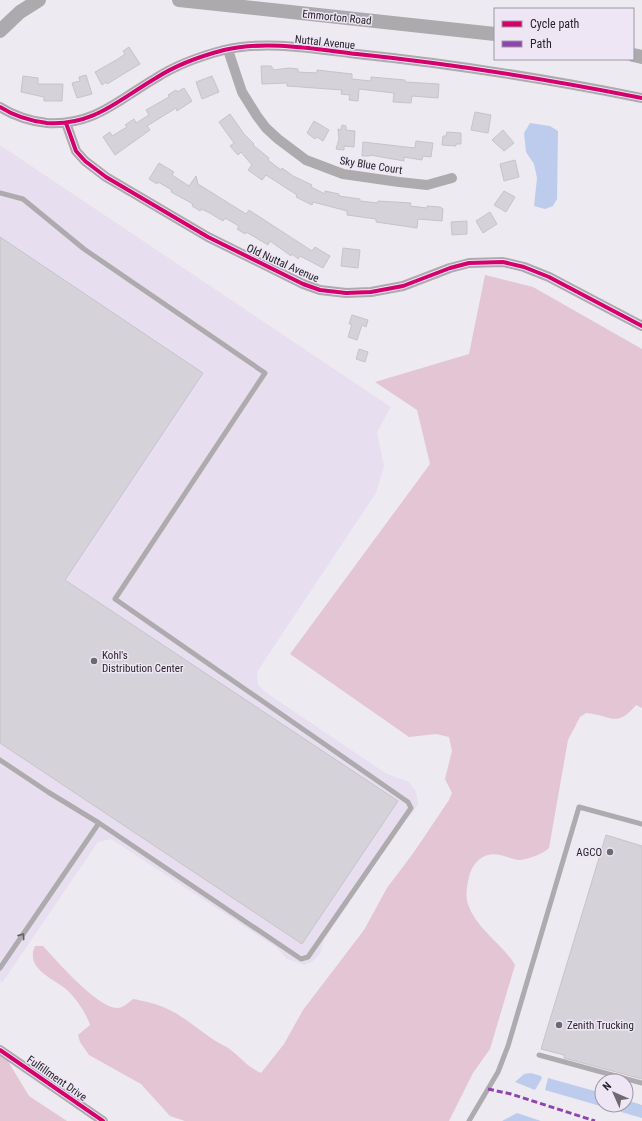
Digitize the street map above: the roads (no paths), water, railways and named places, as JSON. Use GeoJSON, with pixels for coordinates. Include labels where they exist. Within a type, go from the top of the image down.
{"type":"FeatureCollection","features":[{"type":"Feature","properties":{"kind":"main road"},"geometry":{"type":"LineString","coordinates":[[0,30],[19,0]]}},
{"type":"Feature","properties":{"kind":"main road"},"geometry":{"type":"LineString","coordinates":[[0,30],[20,12],[39,0]]}},
{"type":"Feature","properties":{"kind":"main road","name":"Emmorton Road"},"geometry":{"type":"LineString","coordinates":[[179,0],[494,34]]}},
{"type":"Feature","properties":{"kind":"street","name":"Nuttal Avenue"},"geometry":{"type":"LineString","coordinates":[[0,107],[22,118],[38,122],[66,123],[83,120],[105,111],[156,78],[175,68],[228,50],[255,46],[291,47],[439,63],[515,74],[642,98]]}},
{"type":"Feature","properties":{"kind":"street","name":"Sky Blue Court"},"geometry":{"type":"LineString","coordinates":[[228,50],[242,92],[266,128],[306,160],[343,174],[400,182],[427,185],[452,178]]}},
{"type":"Feature","properties":{"kind":"street","name":"Old Nuttal Avenue"},"geometry":{"type":"LineString","coordinates":[[66,123],[76,152],[106,177],[208,237],[303,284],[320,290],[346,293],[371,292],[403,286],[450,268],[470,263],[503,262],[524,267],[549,277],[642,326]]}},
{"type":"Feature","properties":{"kind":"street","name":"Fulfillment Drive"},"geometry":{"type":"LineString","coordinates":[[0,1050],[103,1121]]}},
{"type":"Feature","properties":{"kind":"lane"},"geometry":{"type":"LineString","coordinates":[[0,193],[23,199],[84,250],[265,373],[115,599],[408,802],[411,808],[308,957],[301,959],[100,823],[48,792],[0,760]]}},
{"type":"Feature","properties":{"kind":"lane"},"geometry":{"type":"LineString","coordinates":[[469,1121],[498,1072],[508,1046],[579,807],[642,824]]}},
{"type":"Feature","properties":{"kind":"lane"},"geometry":{"type":"LineString","coordinates":[[0,968],[100,823]]}},
{"type":"Feature","properties":{"kind":"lane"},"geometry":{"type":"LineString","coordinates":[[539,1055],[642,1083]]}},
{"type":"Feature","properties":{"kind":"water"},"geometry":{"type":"Polygon","coordinates":[[[530,123],[550,126],[558,131],[557,199],[553,206],[545,209],[534,206],[537,178],[534,164],[526,152],[524,133],[530,123]]]}},
{"type":"Feature","properties":{"kind":"water"},"geometry":{"type":"Polygon","coordinates":[[[531,1073],[541,1076],[542,1078],[535,1090],[515,1082],[524,1074],[531,1073]]]}},
{"type":"Feature","properties":{"kind":"water"},"geometry":{"type":"Polygon","coordinates":[[[548,1078],[594,1091],[594,1104],[545,1090],[548,1078]]]}},
{"type":"Feature","properties":{"kind":"water"},"geometry":{"type":"Polygon","coordinates":[[[634,1102],[642,1105],[642,1118],[625,1113],[634,1113],[634,1102]]]}},
{"type":"Feature","properties":{"kind":"water"},"geometry":{"type":"Polygon","coordinates":[[[517,1113],[541,1121],[502,1121],[517,1113]]]}},
{"type":"Feature","properties":{"kind":"place","name":"Kohl's Distribution Center"},"geometry":{"type":"Point","coordinates":[94,661]}},
{"type":"Feature","properties":{"kind":"place","name":"AGCO"},"geometry":{"type":"Point","coordinates":[610,852]}},
{"type":"Feature","properties":{"kind":"place","name":"Zenith Trucking"},"geometry":{"type":"Point","coordinates":[559,1025]}}]}
